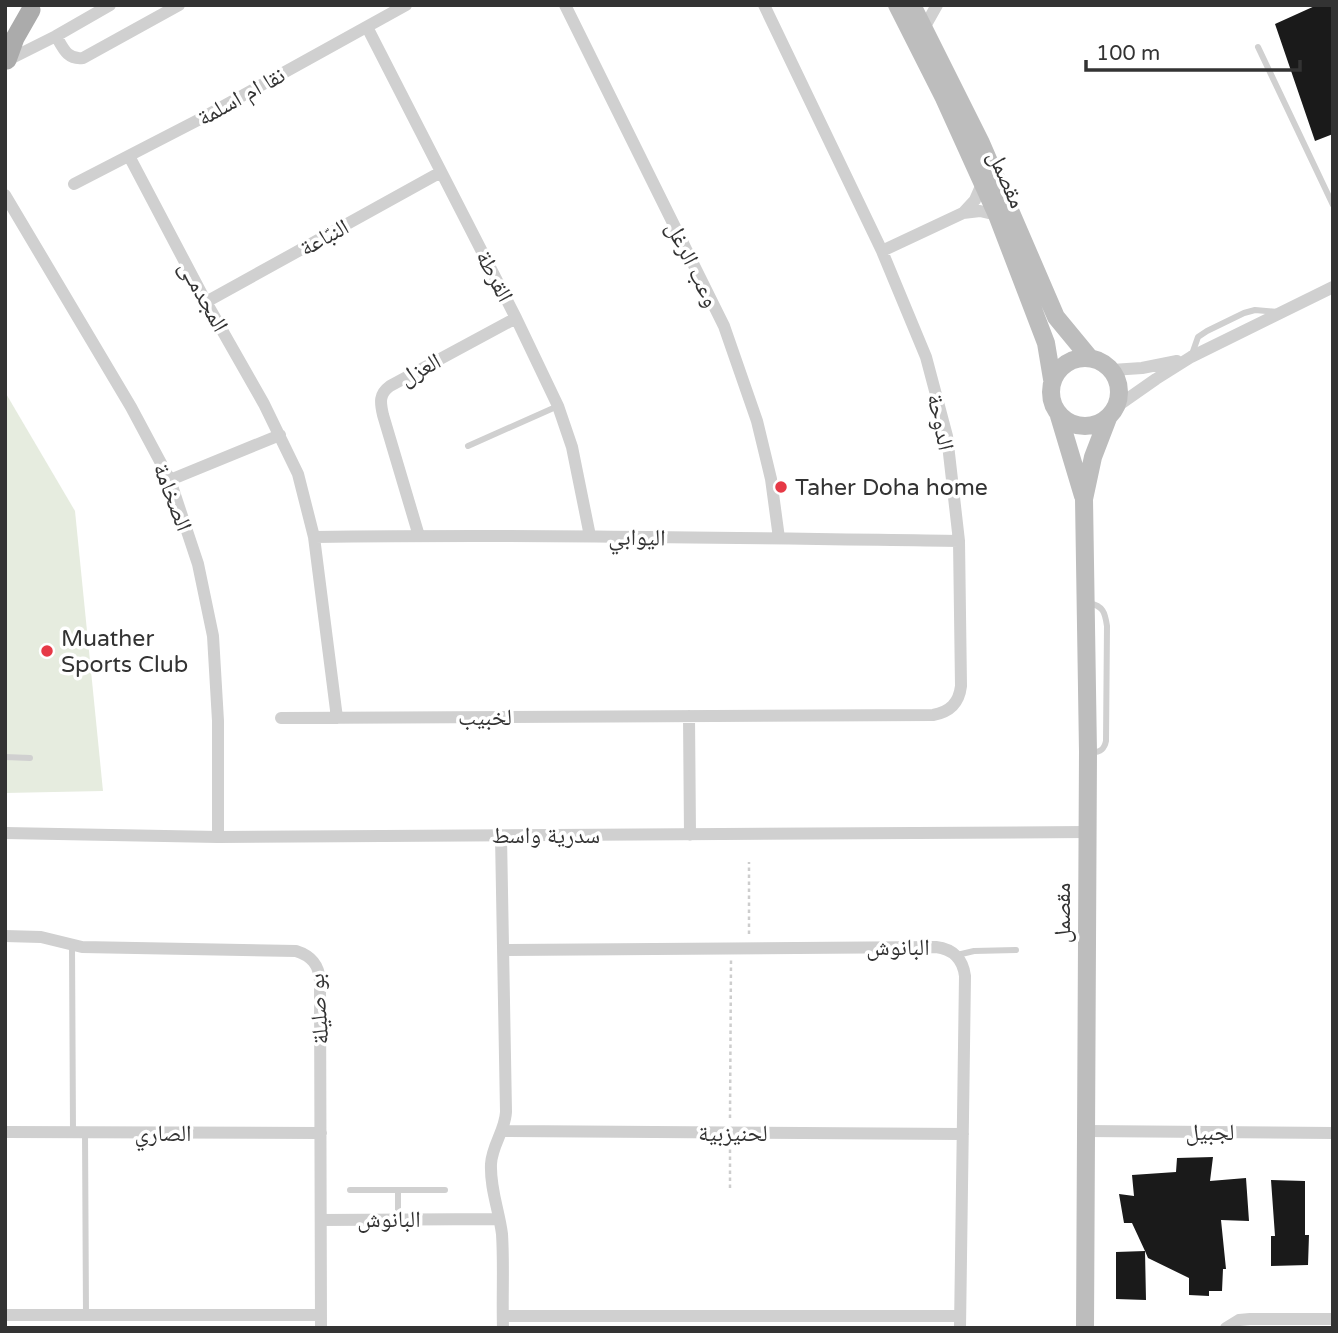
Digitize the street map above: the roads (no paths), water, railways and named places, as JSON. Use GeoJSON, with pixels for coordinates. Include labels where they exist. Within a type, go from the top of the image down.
{"type":"FeatureCollection","features":[{"type":"Feature","properties":{"kind":"main road"},"geometry":{"type":"LineString","coordinates":[[5,25],[35,8]]}},
{"type":"Feature","properties":{"kind":"main road"},"geometry":{"type":"LineString","coordinates":[[6,60],[22,23],[35,8]]}},
{"type":"Feature","properties":{"kind":"street"},"geometry":{"type":"LineString","coordinates":[[6,60],[110,5]]}},
{"type":"Feature","properties":{"kind":"street"},"geometry":{"type":"LineString","coordinates":[[55,36],[70,56],[83,58],[179,5]]}},
{"type":"Feature","properties":{"kind":"street","name":"نقا ام اسلمة"},"geometry":{"type":"LineString","coordinates":[[74,184],[202,118],[406,5]]}},
{"type":"Feature","properties":{"kind":"street","name":"وعب الرغل"},"geometry":{"type":"LineString","coordinates":[[565,5],[724,326],[757,421],[771,479],[779,538]]}},
{"type":"Feature","properties":{"kind":"street","name":"الدوحة"},"geometry":{"type":"LineString","coordinates":[[764,5],[882,251],[926,357],[947,436],[960,541],[961,686]]}},
{"type":"Feature","properties":{"kind":"street","name":"مقصمل"},"geometry":{"type":"LineString","coordinates":[[897,5],[944,98],[997,215],[1046,343],[1052,379]]}},
{"type":"Feature","properties":{"kind":"street","name":"مقصمل"},"geometry":{"type":"LineString","coordinates":[[912,5],[981,143],[1056,317],[1089,357]]}},
{"type":"Feature","properties":{"kind":"street"},"geometry":{"type":"LineString","coordinates":[[924,28],[937,5]]}},
{"type":"Feature","properties":{"kind":"street","name":"القرطة"},"geometry":{"type":"LineString","coordinates":[[367,27],[516,318],[558,407],[575,458],[590,536]]}},
{"type":"Feature","properties":{"kind":"street","name":"المجدمـى"},"geometry":{"type":"LineString","coordinates":[[129,156],[280,435],[298,474],[314,537],[337,718]]}},
{"type":"Feature","properties":{"kind":"street","name":"النبّاعة"},"geometry":{"type":"LineString","coordinates":[[206,302],[442,172]]}},
{"type":"Feature","properties":{"kind":"street"},"geometry":{"type":"LineString","coordinates":[[963,213],[975,200],[982,184]]}},
{"type":"Feature","properties":{"kind":"street","name":"الصخامة"},"geometry":{"type":"LineString","coordinates":[[5,195],[124,395],[170,480],[198,564],[213,636],[218,721],[218,837]]}},
{"type":"Feature","properties":{"kind":"street"},"geometry":{"type":"LineString","coordinates":[[882,251],[963,213],[980,211],[997,215]]}},
{"type":"Feature","properties":{"kind":"street"},"geometry":{"type":"LineString","coordinates":[[1112,413],[1119,395],[1118,382],[1112,370],[1089,357],[1067,362],[1058,369],[1052,379],[1050,392],[1052,405],[1059,416],[1070,423],[1083,426],[1096,424],[1112,413],[1156,379],[1191,357],[1333,287]]}},
{"type":"Feature","properties":{"kind":"street","name":"العزل"},"geometry":{"type":"LineString","coordinates":[[419,536],[383,415],[381,396],[390,386],[516,318]]}},
{"type":"Feature","properties":{"kind":"street"},"geometry":{"type":"LineString","coordinates":[[1112,370],[1164,364],[1191,357]]}},
{"type":"Feature","properties":{"kind":"street","name":"مقصمل"},"geometry":{"type":"LineString","coordinates":[[1085,1328],[1088,752],[1084,499],[1093,457],[1112,413]]}},
{"type":"Feature","properties":{"kind":"street","name":"مقصمل"},"geometry":{"type":"LineString","coordinates":[[1059,416],[1084,499]]}},
{"type":"Feature","properties":{"kind":"street"},"geometry":{"type":"LineString","coordinates":[[170,480],[280,435]]}},
{"type":"Feature","properties":{"kind":"street","name":"اليوابي"},"geometry":{"type":"LineString","coordinates":[[314,537],[590,536],[960,541]]}},
{"type":"Feature","properties":{"kind":"street","name":"لخبيب"},"geometry":{"type":"LineString","coordinates":[[281,718],[933,715],[950,709],[956,703],[961,686]]}},
{"type":"Feature","properties":{"kind":"street"},"geometry":{"type":"LineString","coordinates":[[689,716],[691,835]]}},
{"type":"Feature","properties":{"kind":"street","name":"سدرية واسط"},"geometry":{"type":"LineString","coordinates":[[5,833],[218,837],[1087,832]]}},
{"type":"Feature","properties":{"kind":"street"},"geometry":{"type":"LineString","coordinates":[[501,836],[506,1122],[493,1149],[491,1163],[492,1188],[502,1241],[503,1322],[960,1322]]}},
{"type":"Feature","properties":{"kind":"street","name":"بو صليلة"},"geometry":{"type":"LineString","coordinates":[[5,936],[41,937],[72,946],[296,951],[306,954],[314,961],[320,981],[321,1321]]}},
{"type":"Feature","properties":{"kind":"street","name":"البانوش"},"geometry":{"type":"LineString","coordinates":[[504,950],[936,947],[957,955],[965,976],[960,1322]]}},
{"type":"Feature","properties":{"kind":"street","name":"لحنيزبية"},"geometry":{"type":"LineString","coordinates":[[503,1131],[963,1134]]}},
{"type":"Feature","properties":{"kind":"street","name":"لجبيل"},"geometry":{"type":"LineString","coordinates":[[1086,1131],[1333,1133]]}},
{"type":"Feature","properties":{"kind":"street","name":"الصاري"},"geometry":{"type":"LineString","coordinates":[[5,1132],[321,1133]]}},
{"type":"Feature","properties":{"kind":"street","name":"البانوش"},"geometry":{"type":"LineString","coordinates":[[321,1220],[499,1219]]}},
{"type":"Feature","properties":{"kind":"street"},"geometry":{"type":"LineString","coordinates":[[5,1315],[321,1321]]}},
{"type":"Feature","properties":{"kind":"street"},"geometry":{"type":"LineString","coordinates":[[1226,1328],[1238,1320],[1250,1318],[1333,1319]]}},
{"type":"Feature","properties":{"kind":"lane"},"geometry":{"type":"LineString","coordinates":[[1258,47],[1333,205]]}},
{"type":"Feature","properties":{"kind":"lane"},"geometry":{"type":"LineString","coordinates":[[468,446],[558,407]]}},
{"type":"Feature","properties":{"kind":"lane"},"geometry":{"type":"LineString","coordinates":[[5,757],[30,758]]}},
{"type":"Feature","properties":{"kind":"lane"},"geometry":{"type":"LineString","coordinates":[[72,946],[86,1315]]}},
{"type":"Feature","properties":{"kind":"lane"},"geometry":{"type":"LineString","coordinates":[[957,955],[974,951],[1016,950]]}},
{"type":"Feature","properties":{"kind":"lane"},"geometry":{"type":"LineString","coordinates":[[350,1190],[445,1190]]}},
{"type":"Feature","properties":{"kind":"lane"},"geometry":{"type":"LineString","coordinates":[[398,1190],[398,1219]]}},
{"type":"Feature","properties":{"kind":"place","name":"Taher Doha home"},"geometry":{"type":"Point","coordinates":[781,487]}},
{"type":"Feature","properties":{"kind":"place","name":"Muather Sports Club"},"geometry":{"type":"Point","coordinates":[47,651]}}]}
